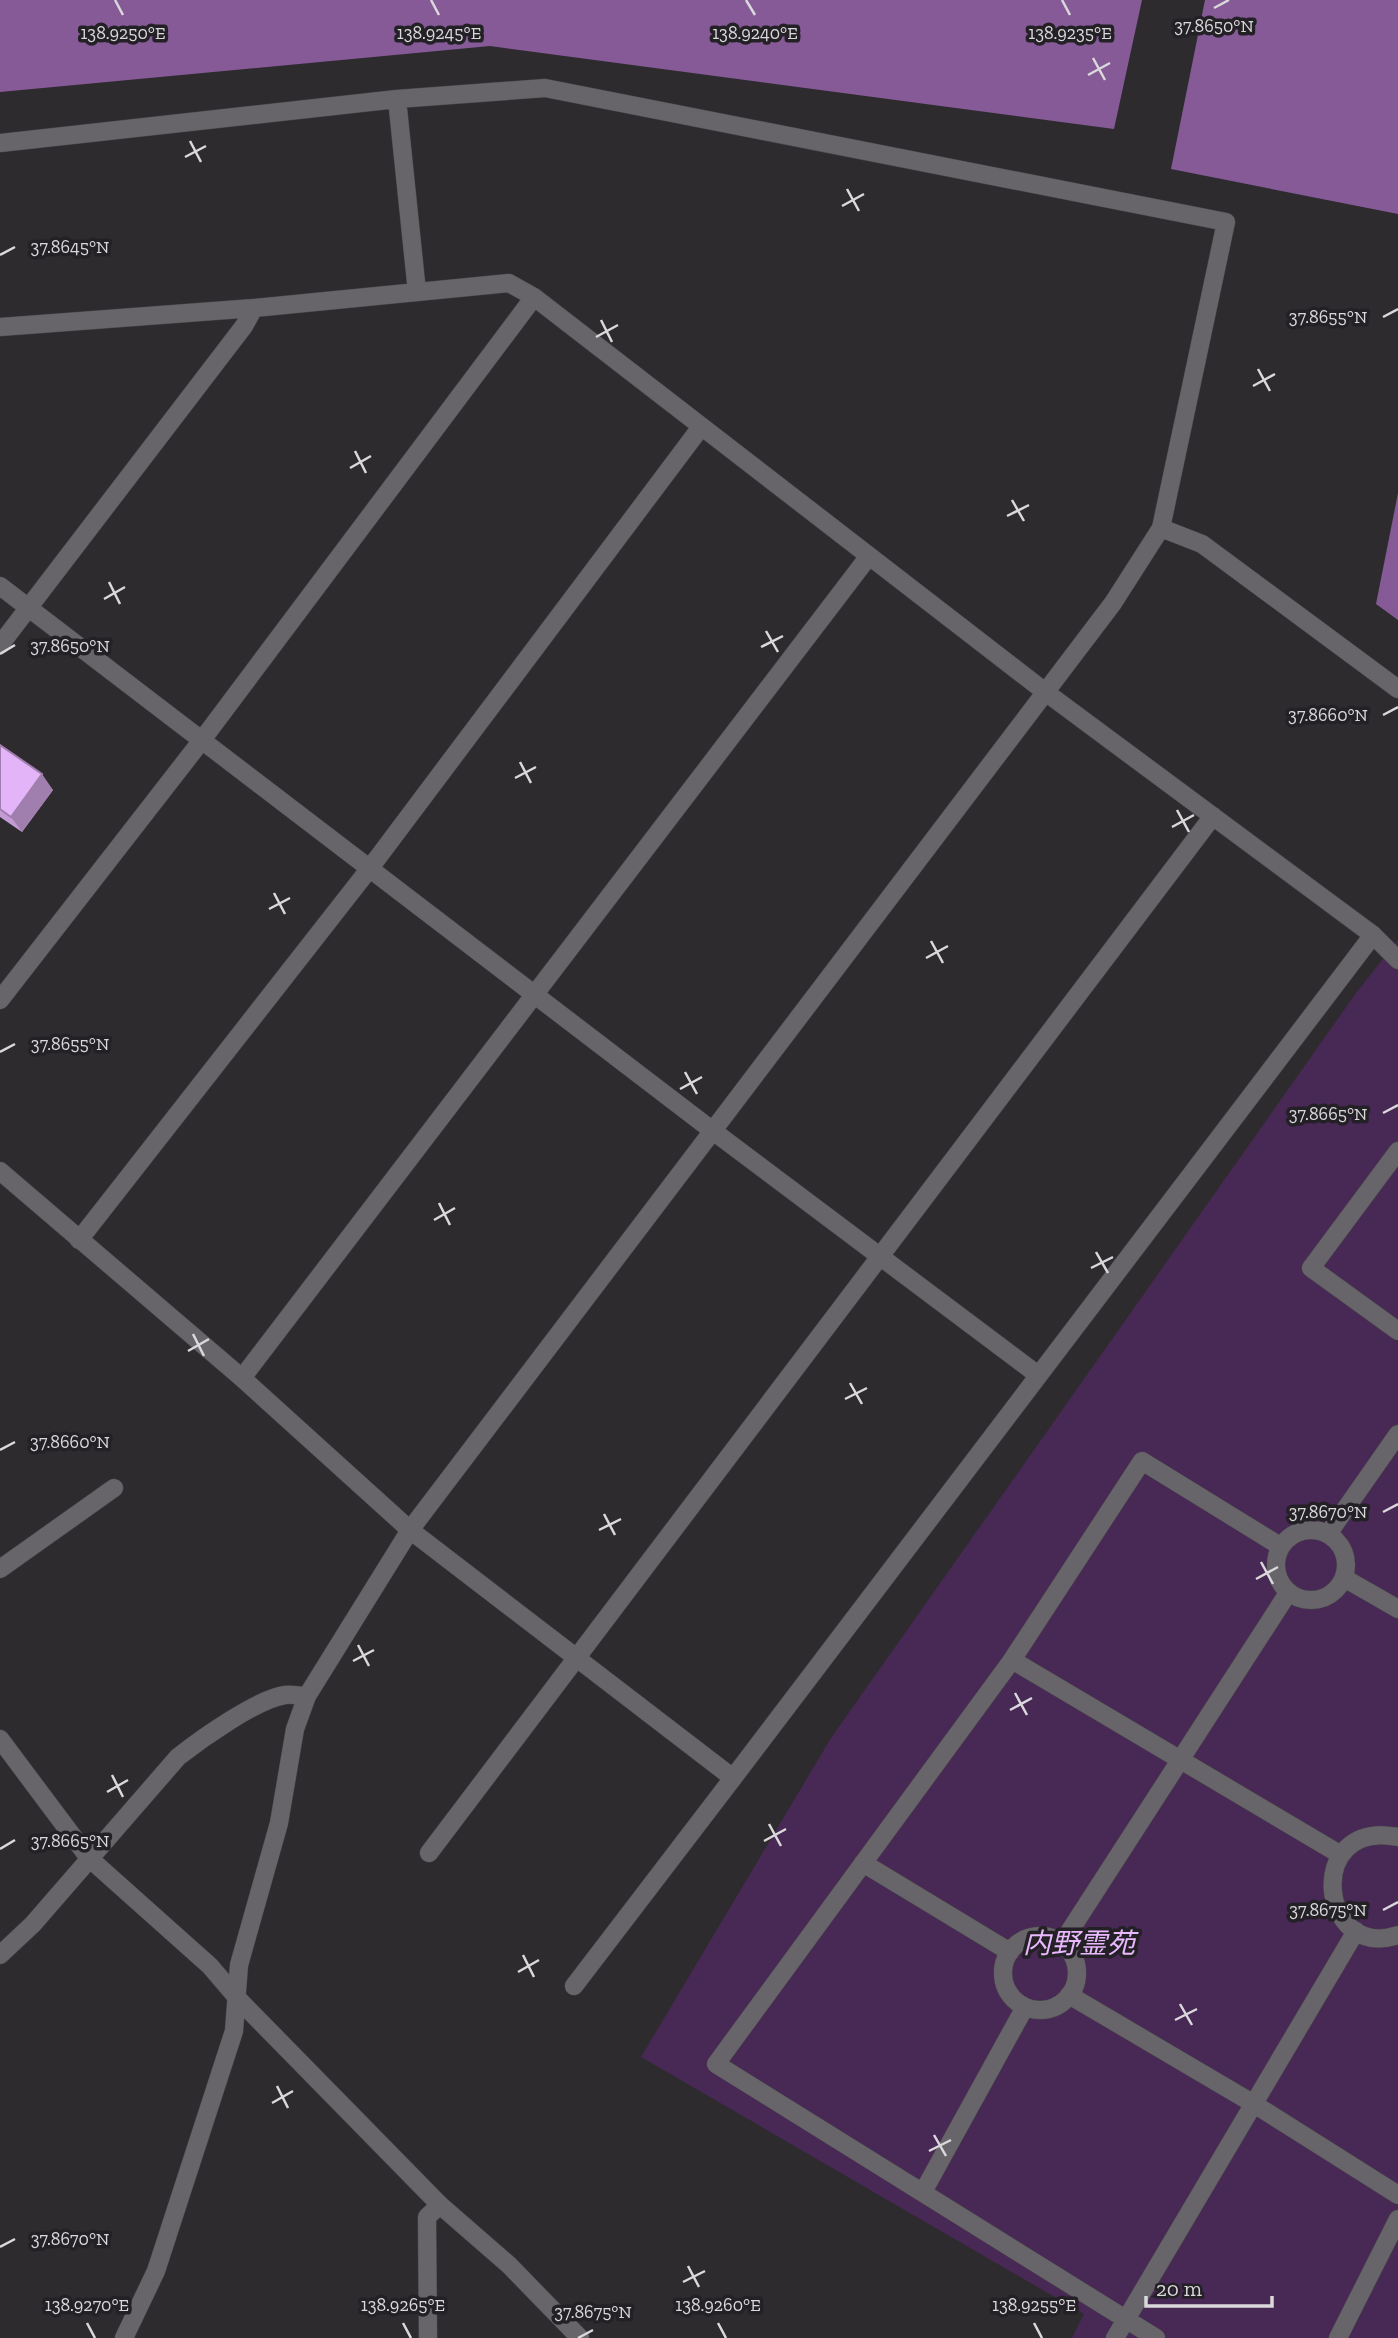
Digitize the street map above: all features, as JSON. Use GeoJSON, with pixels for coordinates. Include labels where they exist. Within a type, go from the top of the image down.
{"type":"FeatureCollection","features":[{"type":"Feature","properties":{"kind":"street"},"geometry":{"type":"LineString","coordinates":[[0,142],[397,99],[545,88],[1226,222],[1161,528],[1113,603],[410,1531],[307,1696],[295,1729],[279,1823],[239,1965],[239,2000],[234,2031],[156,2271],[124,2338]]}},
{"type":"Feature","properties":{"kind":"street"},"geometry":{"type":"LineString","coordinates":[[397,99],[417,292]]}},
{"type":"Feature","properties":{"kind":"street"},"geometry":{"type":"LineString","coordinates":[[0,327],[254,308],[509,284],[534,297],[1044,691],[1373,935],[1398,960]]}},
{"type":"Feature","properties":{"kind":"street"},"geometry":{"type":"LineString","coordinates":[[0,1000],[202,740],[534,297]]}},
{"type":"Feature","properties":{"kind":"street"},"geometry":{"type":"LineString","coordinates":[[0,645],[228,347],[254,308]]}},
{"type":"Feature","properties":{"kind":"street"},"geometry":{"type":"LineString","coordinates":[[79,1240],[370,868],[701,427]]}},
{"type":"Feature","properties":{"kind":"street"},"geometry":{"type":"LineString","coordinates":[[1161,528],[1202,544],[1398,689]]}},
{"type":"Feature","properties":{"kind":"street"},"geometry":{"type":"LineString","coordinates":[[242,1378],[869,556]]}},
{"type":"Feature","properties":{"kind":"street"},"geometry":{"type":"LineString","coordinates":[[0,586],[713,1131],[1038,1375]]}},
{"type":"Feature","properties":{"kind":"street"},"geometry":{"type":"LineString","coordinates":[[429,1853],[1213,816]]}},
{"type":"Feature","properties":{"kind":"street"},"geometry":{"type":"LineString","coordinates":[[574,1986],[1373,935]]}},
{"type":"Feature","properties":{"kind":"street"},"geometry":{"type":"LineString","coordinates":[[1398,1151],[1311,1268],[1398,1331]]}},
{"type":"Feature","properties":{"kind":"street"},"geometry":{"type":"LineString","coordinates":[[0,1171],[242,1378],[410,1531],[733,1779]]}},
{"type":"Feature","properties":{"kind":"street"},"geometry":{"type":"LineString","coordinates":[[1328,1534],[1398,1434]]}},
{"type":"Feature","properties":{"kind":"street"},"geometry":{"type":"LineString","coordinates":[[1156,2338],[716,2064],[1012,1660],[1142,1461],[1280,1546]]}},
{"type":"Feature","properties":{"kind":"street"},"geometry":{"type":"LineString","coordinates":[[0,1569],[114,1488]]}},
{"type":"Feature","properties":{"kind":"street"},"geometry":{"type":"LineString","coordinates":[[1307,1530],[1328,1534],[1336,1539],[1346,1558],[1344,1578],[1326,1597],[1301,1599],[1288,1593],[1281,1586],[1275,1566],[1280,1546],[1297,1532],[1307,1530]]}},
{"type":"Feature","properties":{"kind":"street"},"geometry":{"type":"LineString","coordinates":[[1344,1578],[1398,1609]]}},
{"type":"Feature","properties":{"kind":"street"},"geometry":{"type":"LineString","coordinates":[[1062,1943],[1288,1593]]}},
{"type":"Feature","properties":{"kind":"street"},"geometry":{"type":"LineString","coordinates":[[1012,1660],[1341,1855]]}},
{"type":"Feature","properties":{"kind":"street"},"geometry":{"type":"LineString","coordinates":[[0,1955],[33,1924],[178,1757],[200,1740],[270,1699],[286,1695],[307,1696]]}},
{"type":"Feature","properties":{"kind":"street"},"geometry":{"type":"LineString","coordinates":[[0,1739],[89,1858],[210,1966],[239,2000],[440,2205],[509,2265],[580,2338]]}},
{"type":"Feature","properties":{"kind":"street"},"geometry":{"type":"LineString","coordinates":[[1398,1837],[1368,1836],[1341,1855],[1331,1886],[1333,1903],[1342,1919],[1356,1931],[1373,1937],[1398,1935]]}},
{"type":"Feature","properties":{"kind":"street"},"geometry":{"type":"LineString","coordinates":[[863,1863],[1010,1952]]}},
{"type":"Feature","properties":{"kind":"street"},"geometry":{"type":"LineString","coordinates":[[1115,2338],[1356,1931]]}},
{"type":"Feature","properties":{"kind":"street"},"geometry":{"type":"LineString","coordinates":[[1035,1937],[1062,1943],[1072,1954],[1077,1968],[1076,1983],[1069,1996],[1059,2005],[1046,2010],[1025,2007],[1009,1994],[1004,1980],[1004,1965],[1010,1952],[1020,1942],[1035,1937]]}},
{"type":"Feature","properties":{"kind":"street"},"geometry":{"type":"LineString","coordinates":[[1069,1996],[1254,2104],[1398,2195]]}},
{"type":"Feature","properties":{"kind":"street"},"geometry":{"type":"LineString","coordinates":[[923,2192],[1025,2007]]}},
{"type":"Feature","properties":{"kind":"street"},"geometry":{"type":"LineString","coordinates":[[428,2338],[427,2217],[440,2205]]}},
{"type":"Feature","properties":{"kind":"street"},"geometry":{"type":"LineString","coordinates":[[1338,2338],[1398,2219]]}},
{"type":"Feature","properties":{"kind":"green space","name":"内野霊苑"},"geometry":{"type":"Polygon","coordinates":[[[1398,940],[1398,2338],[1072,2338],[1084,2314],[641,2057],[831,1738],[1356,993],[1398,940]]]}},
{"type":"Feature","properties":{"kind":"shaded area"},"geometry":{"type":"Polygon","coordinates":[[[0,0],[1142,0],[1114,129],[490,46],[0,92],[0,0]]]}},
{"type":"Feature","properties":{"kind":"shaded area"},"geometry":{"type":"Polygon","coordinates":[[[1205,0],[1398,0],[1398,214],[1171,169],[1205,0]]]}},
{"type":"Feature","properties":{"kind":"shaded area"},"geometry":{"type":"Polygon","coordinates":[[[1398,493],[1398,620],[1376,604],[1398,493]]]}},
{"type":"Feature","properties":{"kind":"building"},"geometry":{"type":"Polygon","coordinates":[[[0,745],[42,774],[11,817],[0,809],[0,745]]]}}]}
